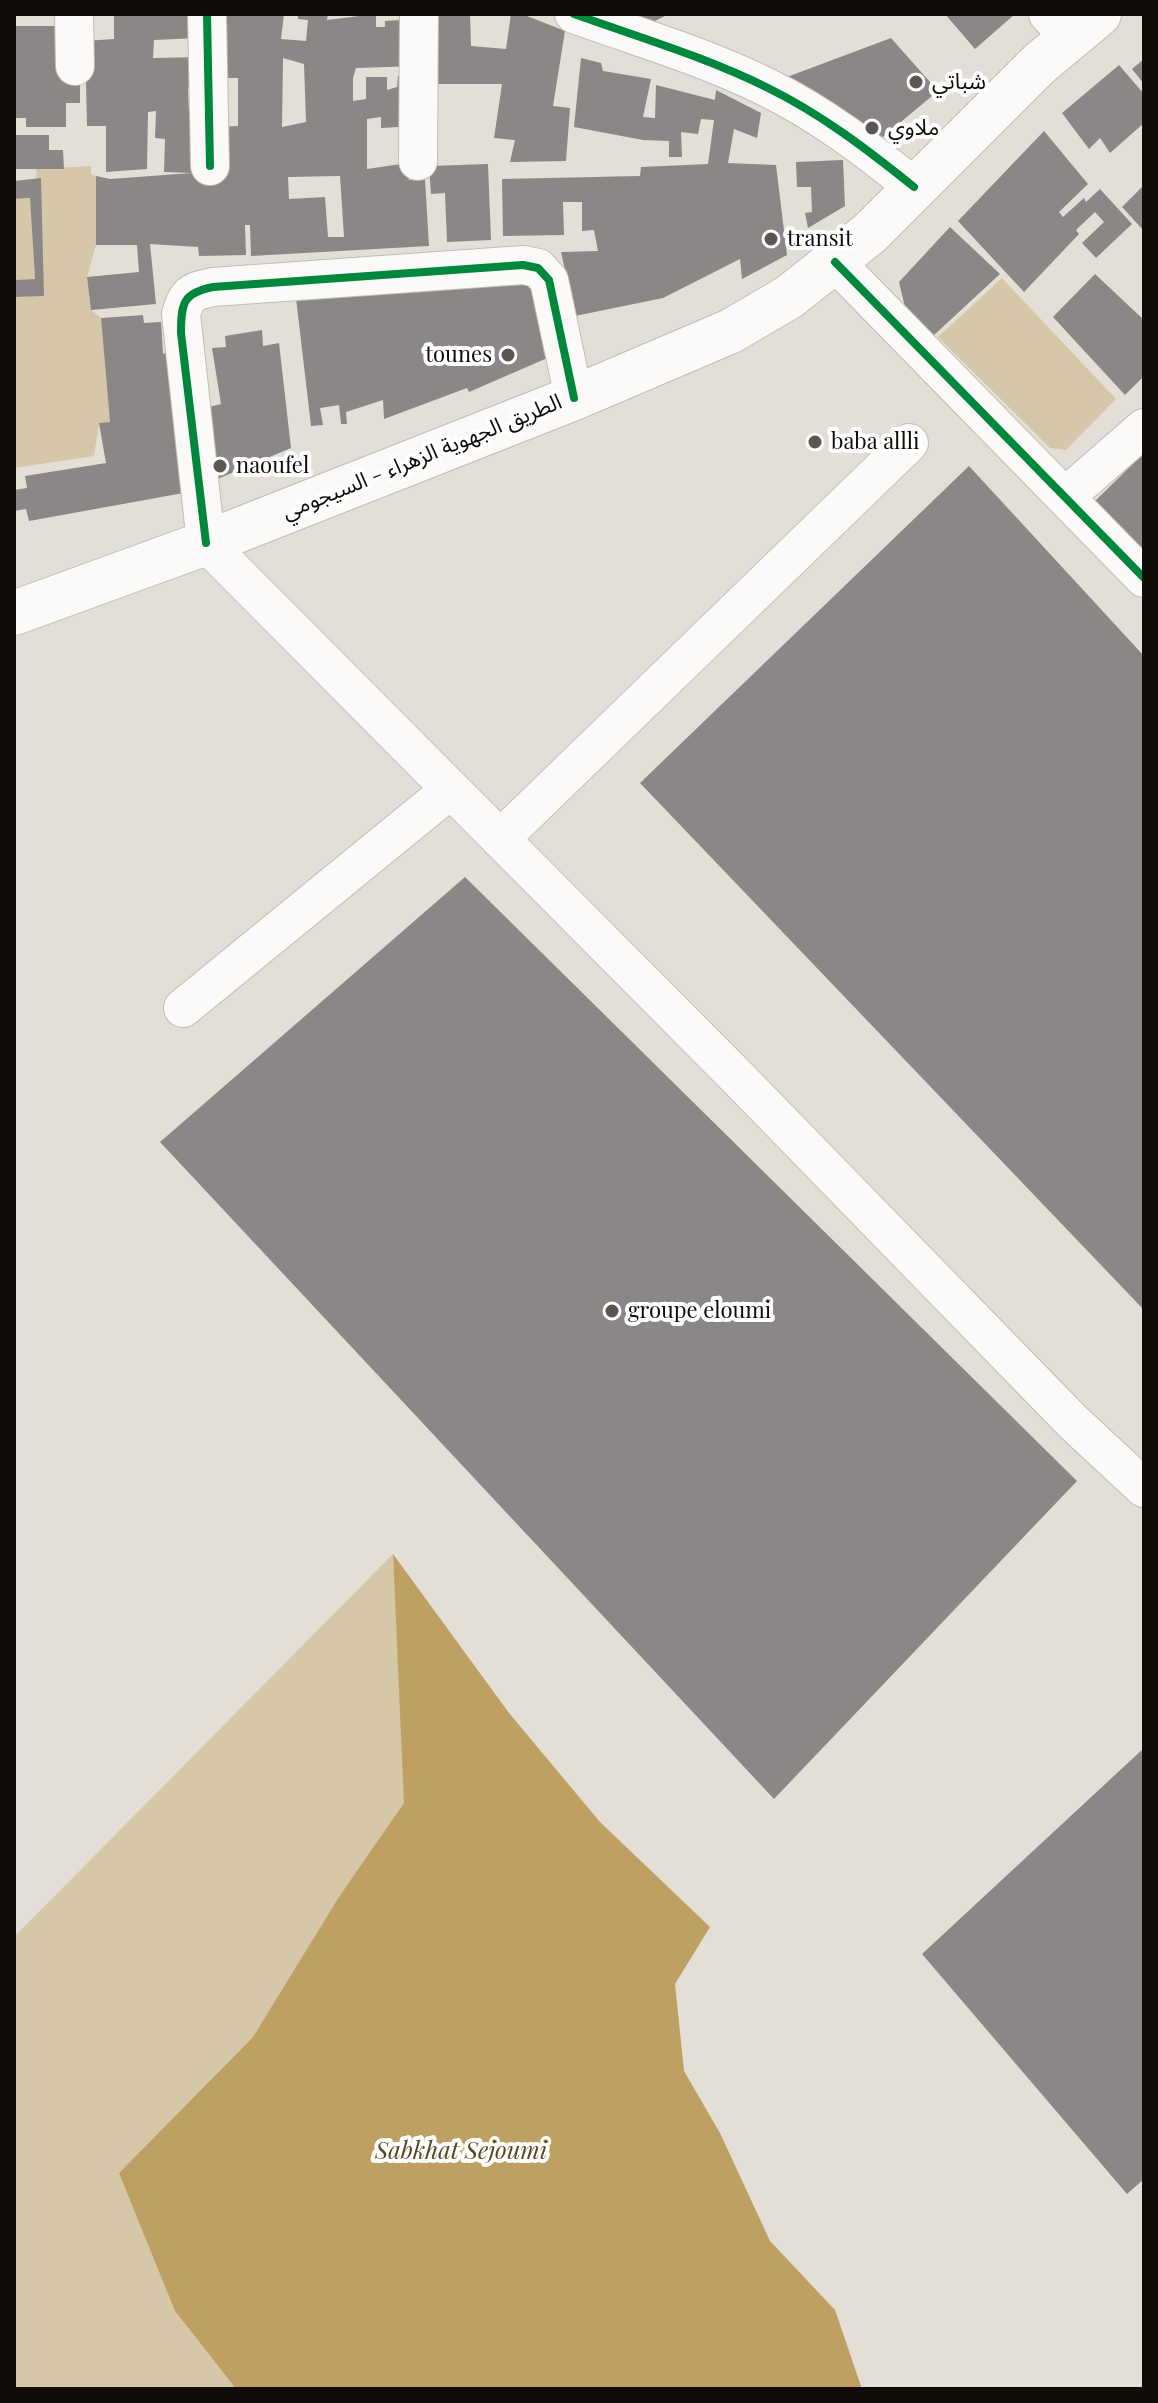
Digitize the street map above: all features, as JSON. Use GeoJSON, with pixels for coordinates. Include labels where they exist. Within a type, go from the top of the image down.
{"type":"FeatureCollection","features":[{"type":"Feature","properties":{"kind":"main road","name":"الطريق الجهوية الزهراء - السيجومي"},"geometry":{"type":"LineString","coordinates":[[14,613],[206,543],[574,398],[731,331],[789,297],[870,233],[1072,22]]}},
{"type":"Feature","properties":{"kind":"street"},"geometry":{"type":"LineString","coordinates":[[74,14],[75,66]]}},
{"type":"Feature","properties":{"kind":"street"},"geometry":{"type":"LineString","coordinates":[[207,14],[210,166]]}},
{"type":"Feature","properties":{"kind":"street"},"geometry":{"type":"LineString","coordinates":[[418,161],[419,14]]}},
{"type":"Feature","properties":{"kind":"street"},"geometry":{"type":"LineString","coordinates":[[574,14],[722,67],[768,88],[869,151],[914,187]]}},
{"type":"Feature","properties":{"kind":"street"},"geometry":{"type":"LineString","coordinates":[[835,262],[1144,578]]}},
{"type":"Feature","properties":{"kind":"street"},"geometry":{"type":"LineString","coordinates":[[574,398],[549,280],[538,268],[523,265],[213,287],[194,291],[186,299],[181,314],[206,543],[739,1079],[1073,1422],[1144,1488]]}},
{"type":"Feature","properties":{"kind":"street"},"geometry":{"type":"LineString","coordinates":[[1066,496],[1144,428]]}},
{"type":"Feature","properties":{"kind":"street"},"geometry":{"type":"LineString","coordinates":[[500,839],[909,443]]}},
{"type":"Feature","properties":{"kind":"street"},"geometry":{"type":"LineString","coordinates":[[183,1008],[450,790]]}},
{"type":"Feature","properties":{"kind":"shaded area"},"geometry":{"type":"Polygon","coordinates":[[[91,166],[91,174],[96,176],[96,245],[87,277],[91,310],[101,318],[110,422],[99,424],[94,456],[14,468],[14,297],[44,295],[36,169],[91,166]]]}},
{"type":"Feature","properties":{"kind":"shaded area"},"geometry":{"type":"Polygon","coordinates":[[[30,198],[35,279],[14,280],[14,199],[30,198]]]}},
{"type":"Feature","properties":{"kind":"shaded area"},"geometry":{"type":"Polygon","coordinates":[[[1002,278],[1116,399],[1066,450],[1050,448],[938,337],[1002,278]]]}},
{"type":"Feature","properties":{"kind":"shaded area"},"geometry":{"type":"Polygon","coordinates":[[[393,1554],[405,1803],[253,2037],[119,2173],[188,2328],[236,2389],[14,2389],[14,1937],[393,1554]]]}},
{"type":"Feature","properties":{"kind":"water","name":"Sabkhat Sejoumi"},"geometry":{"type":"Polygon","coordinates":[[[393,1554],[509,1713],[600,1822],[710,1927],[675,1984],[684,2071],[720,2133],[770,2241],[835,2310],[862,2389],[236,2389],[175,2311],[119,2173],[253,2037],[339,1897],[404,1803],[393,1554]]]}},
{"type":"Feature","properties":{"kind":"building"},"geometry":{"type":"Polygon","coordinates":[[[114,14],[198,14],[198,38],[154,40],[153,58],[203,57],[203,88],[188,88],[189,113],[198,113],[214,127],[238,126],[238,78],[221,78],[217,14],[284,14],[281,39],[306,41],[308,20],[298,19],[298,14],[328,14],[327,20],[376,14],[376,27],[385,27],[385,21],[401,20],[418,66],[356,68],[353,101],[366,99],[366,77],[387,77],[387,90],[397,87],[398,76],[416,75],[414,126],[381,128],[381,117],[367,119],[367,169],[408,163],[409,180],[425,179],[429,246],[251,256],[250,225],[245,225],[246,255],[199,256],[198,247],[150,244],[156,304],[91,310],[87,277],[139,272],[137,245],[96,245],[96,176],[110,179],[192,173],[164,172],[165,139],[155,138],[156,111],[148,112],[147,169],[106,172],[106,126],[87,126],[85,41],[114,39],[114,14]],[[283,58],[282,127],[306,122],[304,64],[283,58]],[[340,176],[288,177],[289,199],[325,197],[328,237],[344,237],[340,176]]]}},
{"type":"Feature","properties":{"kind":"building"},"geometry":{"type":"Polygon","coordinates":[[[432,14],[470,14],[471,46],[506,49],[511,14],[522,14],[565,31],[553,106],[570,108],[566,161],[510,162],[515,140],[494,138],[502,84],[432,84],[432,14]]]}},
{"type":"Feature","properties":{"kind":"building"},"geometry":{"type":"Polygon","coordinates":[[[628,14],[669,14],[651,23],[628,14]]]}},
{"type":"Feature","properties":{"kind":"building"},"geometry":{"type":"Polygon","coordinates":[[[945,14],[1015,14],[975,49],[945,14]]]}},
{"type":"Feature","properties":{"kind":"building"},"geometry":{"type":"Polygon","coordinates":[[[14,26],[65,26],[80,77],[80,103],[66,103],[66,127],[26,127],[26,118],[14,118],[14,26]]]}},
{"type":"Feature","properties":{"kind":"building"},"geometry":{"type":"Polygon","coordinates":[[[891,38],[938,91],[872,146],[787,77],[891,38]]]}},
{"type":"Feature","properties":{"kind":"building"},"geometry":{"type":"Polygon","coordinates":[[[581,58],[601,63],[603,71],[651,79],[643,117],[655,118],[656,85],[715,100],[716,90],[761,113],[757,138],[734,129],[728,163],[776,165],[787,255],[742,279],[740,259],[663,298],[575,316],[561,252],[598,251],[594,230],[582,231],[582,202],[563,202],[564,235],[503,236],[502,179],[640,176],[641,167],[708,164],[714,120],[701,119],[698,134],[681,132],[682,157],[669,157],[669,141],[643,140],[574,127],[581,58]]]}},
{"type":"Feature","properties":{"kind":"building"},"geometry":{"type":"Polygon","coordinates":[[[1144,59],[1144,84],[1132,69],[1144,59]]]}},
{"type":"Feature","properties":{"kind":"building"},"geometry":{"type":"Polygon","coordinates":[[[1119,65],[1144,94],[1144,123],[1110,153],[1100,138],[1089,149],[1062,113],[1119,65]]]}},
{"type":"Feature","properties":{"kind":"building"},"geometry":{"type":"Polygon","coordinates":[[[1044,131],[1088,184],[1059,212],[1063,217],[1084,198],[1086,202],[1100,189],[1132,224],[1096,258],[1082,243],[1104,222],[1095,212],[1076,230],[1079,234],[1024,292],[958,221],[1044,131]]]}},
{"type":"Feature","properties":{"kind":"building"},"geometry":{"type":"Polygon","coordinates":[[[14,135],[49,135],[49,150],[63,150],[64,169],[14,169],[14,135]]]}},
{"type":"Feature","properties":{"kind":"building"},"geometry":{"type":"Polygon","coordinates":[[[843,160],[845,206],[808,228],[805,213],[812,212],[811,187],[797,187],[796,162],[843,160]]]}},
{"type":"Feature","properties":{"kind":"building"},"geometry":{"type":"Polygon","coordinates":[[[488,164],[491,240],[447,242],[445,193],[431,194],[429,166],[488,164]]]}},
{"type":"Feature","properties":{"kind":"building"},"geometry":{"type":"Polygon","coordinates":[[[41,178],[44,296],[14,297],[14,280],[35,279],[30,198],[14,199],[14,181],[41,178]]]}},
{"type":"Feature","properties":{"kind":"building"},"geometry":{"type":"Polygon","coordinates":[[[1144,185],[1144,231],[1122,207],[1144,185]]]}},
{"type":"Feature","properties":{"kind":"building"},"geometry":{"type":"Polygon","coordinates":[[[950,227],[1000,274],[933,336],[905,307],[899,282],[950,227]]]}},
{"type":"Feature","properties":{"kind":"building"},"geometry":{"type":"Polygon","coordinates":[[[1095,274],[1144,320],[1144,376],[1125,395],[1053,317],[1095,274]]]}},
{"type":"Feature","properties":{"kind":"building"},"geometry":{"type":"Polygon","coordinates":[[[294,281],[541,282],[552,356],[469,392],[467,388],[384,419],[383,400],[346,412],[347,424],[341,424],[339,405],[320,408],[323,425],[311,426],[294,281]]]}},
{"type":"Feature","properties":{"kind":"building"},"geometry":{"type":"Polygon","coordinates":[[[143,315],[144,323],[161,322],[163,354],[171,351],[189,492],[29,521],[26,509],[14,511],[14,490],[27,488],[25,476],[106,463],[99,423],[110,422],[101,318],[143,315]]]}},
{"type":"Feature","properties":{"kind":"building"},"geometry":{"type":"Polygon","coordinates":[[[262,330],[263,346],[279,343],[291,448],[215,480],[209,407],[221,404],[212,348],[226,347],[225,336],[262,330]]]}},
{"type":"Feature","properties":{"kind":"building"},"geometry":{"type":"Polygon","coordinates":[[[1144,453],[1144,550],[1094,502],[1144,453]]]}},
{"type":"Feature","properties":{"kind":"building"},"geometry":{"type":"Polygon","coordinates":[[[969,466],[1144,656],[1144,1310],[640,783],[969,466]]]}},
{"type":"Feature","properties":{"kind":"building","name":"groupe eloumi"},"geometry":{"type":"Polygon","coordinates":[[[465,877],[1077,1481],[774,1799],[160,1142],[465,877]]]}},
{"type":"Feature","properties":{"kind":"building"},"geometry":{"type":"Polygon","coordinates":[[[1144,1748],[1144,2179],[1127,2194],[922,1954],[1144,1748]]]}},
{"type":"Feature","properties":{"kind":"cycle path"},"geometry":{"type":"LineString","coordinates":[[207,14],[210,166]]}},
{"type":"Feature","properties":{"kind":"cycle path"},"geometry":{"type":"LineString","coordinates":[[574,14],[696,57],[768,88],[844,133],[914,187]]}},
{"type":"Feature","properties":{"kind":"cycle path"},"geometry":{"type":"LineString","coordinates":[[835,262],[1144,578]]}},
{"type":"Feature","properties":{"kind":"cycle path"},"geometry":{"type":"LineString","coordinates":[[206,543],[181,333],[183,307],[195,292],[213,287],[523,265],[538,268],[549,280],[574,398]]}},
{"type":"Feature","properties":{"kind":"place","name":"شباتي"},"geometry":{"type":"Point","coordinates":[916,82]}},
{"type":"Feature","properties":{"kind":"place","name":"ملاوي"},"geometry":{"type":"Point","coordinates":[872,128]}},
{"type":"Feature","properties":{"kind":"place","name":"transit"},"geometry":{"type":"Point","coordinates":[771,239]}},
{"type":"Feature","properties":{"kind":"place","name":"tounes"},"geometry":{"type":"Point","coordinates":[508,355]}},
{"type":"Feature","properties":{"kind":"place","name":"baba allli"},"geometry":{"type":"Point","coordinates":[815,442]}},
{"type":"Feature","properties":{"kind":"place","name":"naoufel"},"geometry":{"type":"Point","coordinates":[220,466]}},
{"type":"Feature","properties":{"kind":"place","name":"groupe eloumi"},"geometry":{"type":"Point","coordinates":[612,1311]}}]}
